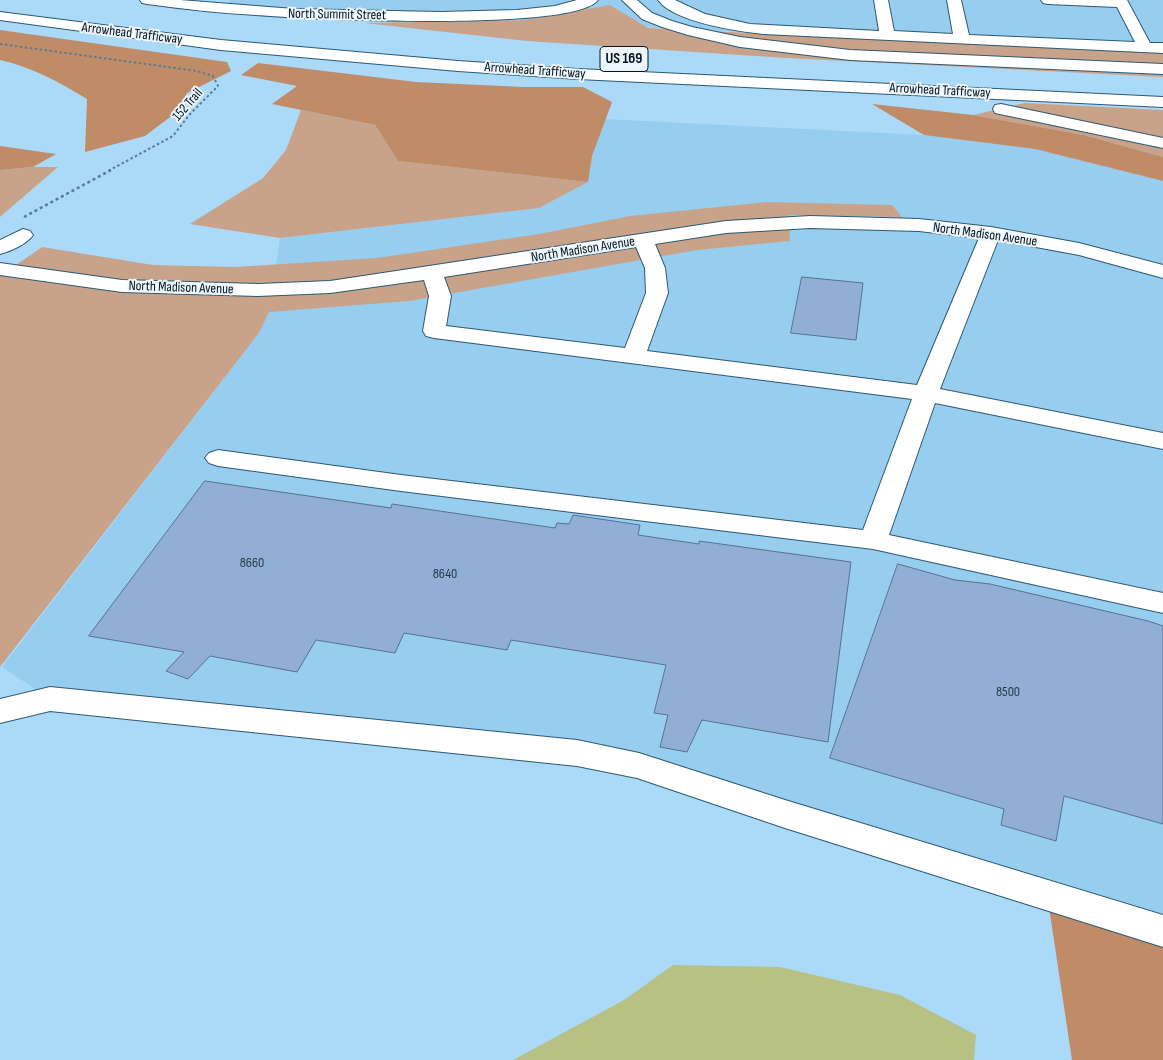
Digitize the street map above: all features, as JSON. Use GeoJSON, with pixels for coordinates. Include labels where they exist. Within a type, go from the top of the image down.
{"type":"FeatureCollection","features":[{"type":"Feature","properties":{"kind":"main road","name":"North Summit Street"},"geometry":{"type":"LineString","coordinates":[[147,0],[200,8],[279,14],[354,16],[453,16],[527,13],[570,7],[591,0]]}},
{"type":"Feature","properties":{"kind":"main road","name":"North Summit Street"},"geometry":{"type":"LineString","coordinates":[[527,13],[576,0]]}},
{"type":"Feature","properties":{"kind":"main road"},"geometry":{"type":"LineString","coordinates":[[629,0],[647,16],[667,24],[688,31],[740,42],[850,54],[1163,69]]}},
{"type":"Feature","properties":{"kind":"main road"},"geometry":{"type":"LineString","coordinates":[[665,0],[682,11],[698,17],[751,28],[1163,48]]}},
{"type":"Feature","properties":{"kind":"main road"},"geometry":{"type":"LineString","coordinates":[[881,0],[887,35]]}},
{"type":"Feature","properties":{"kind":"main road"},"geometry":{"type":"LineString","coordinates":[[954,0],[962,39]]}},
{"type":"Feature","properties":{"kind":"main road"},"geometry":{"type":"LineString","coordinates":[[1048,0],[1120,2],[1145,47]]}},
{"type":"Feature","properties":{"kind":"main road"},"geometry":{"type":"LineString","coordinates":[[453,16],[456,2],[476,2]]}},
{"type":"Feature","properties":{"kind":"main road","name":"Arrowhead Trafficway"},"geometry":{"type":"LineString","coordinates":[[0,16],[122,33],[333,56],[578,74],[1163,102]]}},
{"type":"Feature","properties":{"kind":"main road"},"geometry":{"type":"LineString","coordinates":[[1024,80],[1163,87]]}},
{"type":"Feature","properties":{"kind":"main road"},"geometry":{"type":"LineString","coordinates":[[806,85],[992,107],[1163,143]]}},
{"type":"Feature","properties":{"kind":"main road","name":"North Madison Avenue"},"geometry":{"type":"LineString","coordinates":[[0,269],[122,286],[258,290],[330,287],[726,227],[810,222],[919,225],[991,233],[1079,250],[1147,266],[1163,272]]}},
{"type":"Feature","properties":{"kind":"main road"},"geometry":{"type":"LineString","coordinates":[[0,248],[20,228]]}},
{"type":"Feature","properties":{"kind":"main road"},"geometry":{"type":"LineString","coordinates":[[873,540],[928,394],[940,355],[991,233]]}},
{"type":"Feature","properties":{"kind":"main road"},"geometry":{"type":"LineString","coordinates":[[634,356],[656,294],[655,268],[643,241]]}},
{"type":"Feature","properties":{"kind":"main road"},"geometry":{"type":"LineString","coordinates":[[432,273],[440,296],[434,331],[928,394],[1163,440]]}},
{"type":"Feature","properties":{"kind":"main road"},"geometry":{"type":"LineString","coordinates":[[218,458],[400,483],[873,540],[1163,603]]}},
{"type":"Feature","properties":{"kind":"main road"},"geometry":{"type":"LineString","coordinates":[[0,711],[50,699],[577,753],[639,766],[785,814],[1163,931]]}},
{"type":"Feature","properties":{"kind":"path","name":"152 Trail"},"geometry":{"type":"LineString","coordinates":[[0,44],[197,71],[213,76],[218,86],[192,112],[173,136],[20,228]]}},
{"type":"Feature","properties":{"kind":"shaded area"},"geometry":{"type":"Polygon","coordinates":[[[230,0],[1163,0],[1163,53],[225,6],[230,0]]]}},
{"type":"Feature","properties":{"kind":"shaded area"},"geometry":{"type":"Polygon","coordinates":[[[610,5],[648,28],[1163,53],[1163,77],[786,58],[527,41],[364,23],[524,20],[610,5]]]}},
{"type":"Feature","properties":{"kind":"shaded area"},"geometry":{"type":"Polygon","coordinates":[[[0,30],[227,62],[231,71],[187,93],[178,111],[145,136],[85,152],[87,99],[45,76],[0,60],[0,30]]]}},
{"type":"Feature","properties":{"kind":"shaded area"},"geometry":{"type":"Polygon","coordinates":[[[258,63],[416,82],[524,87],[583,87],[612,102],[592,156],[588,182],[398,161],[375,125],[272,104],[297,86],[241,75],[258,63]]]}},
{"type":"Feature","properties":{"kind":"shaded area"},"geometry":{"type":"Polygon","coordinates":[[[1025,103],[1163,110],[1163,157],[1084,135],[973,115],[1025,103]]]}},
{"type":"Feature","properties":{"kind":"shaded area"},"geometry":{"type":"Polygon","coordinates":[[[872,104],[973,115],[1084,135],[1163,157],[1163,181],[1035,149],[924,135],[872,104]]]}},
{"type":"Feature","properties":{"kind":"shaded area"},"geometry":{"type":"Polygon","coordinates":[[[301,110],[375,125],[398,161],[588,182],[539,208],[280,238],[190,224],[263,178],[286,150],[301,110]]]}},
{"type":"Feature","properties":{"kind":"shaded area"},"geometry":{"type":"Polygon","coordinates":[[[604,119],[924,135],[1035,149],[1163,181],[1163,934],[639,766],[50,699],[2,667],[259,333],[269,312],[280,238],[539,208],[588,182],[592,156],[604,119]]]}},
{"type":"Feature","properties":{"kind":"shaded area"},"geometry":{"type":"Polygon","coordinates":[[[0,146],[56,154],[33,167],[0,170],[0,146]]]}},
{"type":"Feature","properties":{"kind":"shaded area"},"geometry":{"type":"Polygon","coordinates":[[[58,167],[0,217],[0,170],[58,167]]]}},
{"type":"Feature","properties":{"kind":"shaded area"},"geometry":{"type":"Polygon","coordinates":[[[767,202],[892,205],[902,217],[789,215],[790,241],[697,250],[409,301],[269,312],[259,333],[0,667],[0,276],[42,247],[153,265],[235,267],[377,258],[539,234],[630,216],[767,202]]]}},
{"type":"Feature","properties":{"kind":"shaded area"},"geometry":{"type":"Polygon","coordinates":[[[1047,894],[1163,931],[1163,1060],[1072,1060],[1047,894]]]}},
{"type":"Feature","properties":{"kind":"shaded area"},"geometry":{"type":"Polygon","coordinates":[[[673,965],[780,967],[900,995],[976,1035],[974,1060],[513,1060],[624,1000],[673,965]]]}},
{"type":"Feature","properties":{"kind":"building"},"geometry":{"type":"Polygon","coordinates":[[[802,277],[863,283],[856,340],[791,333],[802,277]]]}},
{"type":"Feature","properties":{"kind":"building"},"geometry":{"type":"Polygon","coordinates":[[[205,481],[391,508],[392,504],[555,528],[557,523],[569,524],[573,515],[640,525],[638,535],[699,544],[699,541],[851,562],[828,742],[702,720],[687,752],[660,747],[668,715],[654,713],[666,665],[511,640],[507,650],[404,633],[395,653],[316,640],[297,672],[210,656],[188,679],[166,671],[184,652],[89,636],[205,481]]]}},
{"type":"Feature","properties":{"kind":"building"},"geometry":{"type":"Polygon","coordinates":[[[898,564],[955,580],[990,584],[1163,626],[1163,824],[1064,796],[1056,841],[1001,825],[1004,809],[830,758],[898,564]]]}}]}
